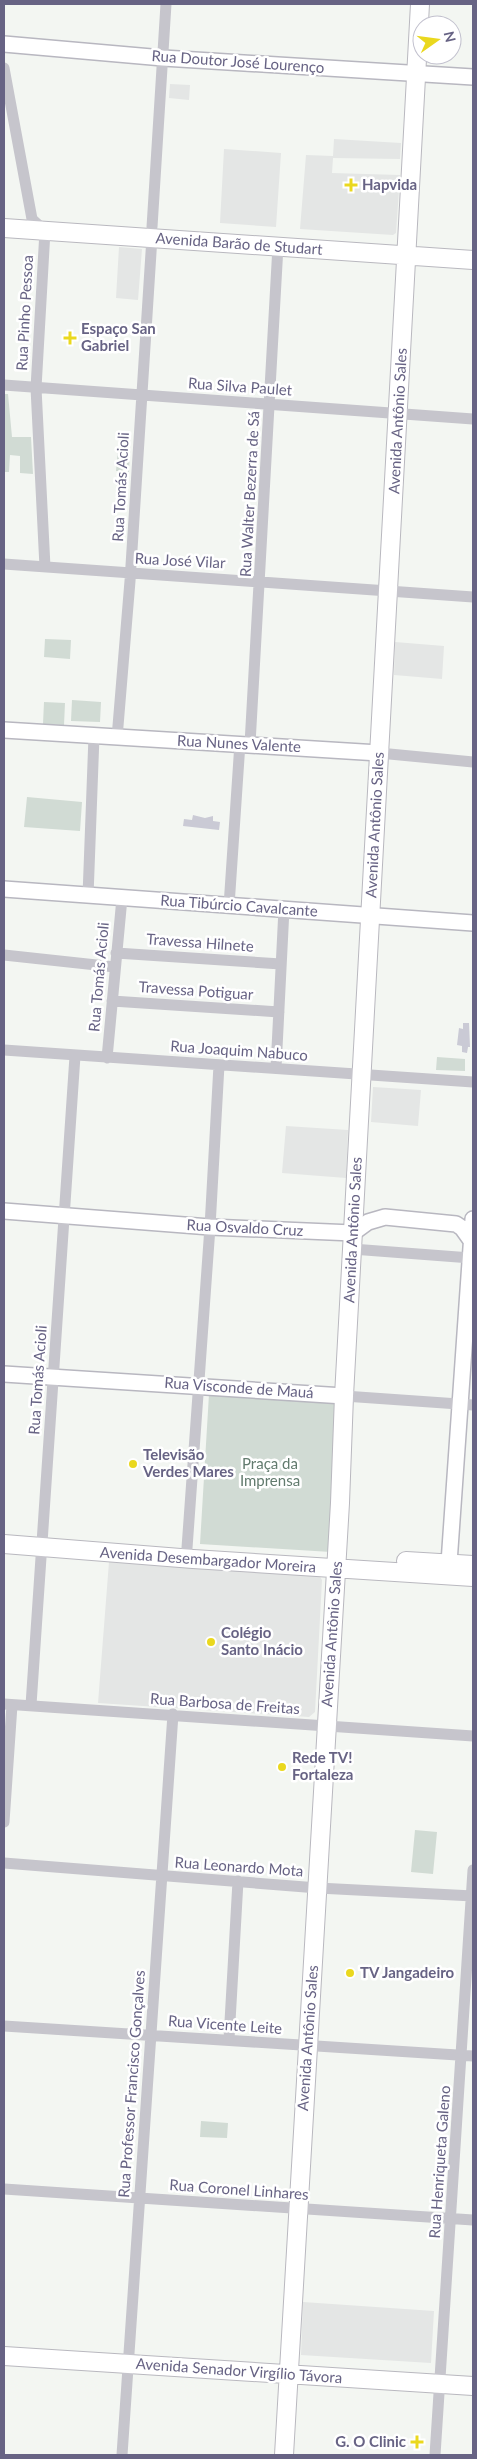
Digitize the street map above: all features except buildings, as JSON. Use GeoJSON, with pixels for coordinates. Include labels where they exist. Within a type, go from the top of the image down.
{"type":"FeatureCollection","features":[{"type":"Feature","properties":{"kind":"main road","name":"Avenida Antônio Sales"},"geometry":{"type":"LineString","coordinates":[[284,2455],[307,2046],[318,1888],[369,915],[399,413],[420,4]]}},
{"type":"Feature","properties":{"kind":"main road","name":"Avenida Barão de Studart"},"geometry":{"type":"LineString","coordinates":[[4,217],[39,225]]}},
{"type":"Feature","properties":{"kind":"main road","name":"Avenida Barão de Studart"},"geometry":{"type":"LineString","coordinates":[[4,228],[39,225],[152,232],[406,250],[473,260]]}},
{"type":"Feature","properties":{"kind":"main road","name":"Avenida Barão de Studart"},"geometry":{"type":"LineString","coordinates":[[152,232],[278,246],[406,250],[473,249]]}},
{"type":"Feature","properties":{"kind":"main road","name":"Avenida Desembargador Moreira"},"geometry":{"type":"LineString","coordinates":[[4,1534],[42,1542],[336,1563],[449,1563],[473,1565]]}},
{"type":"Feature","properties":{"kind":"main road","name":"Avenida Desembargador Moreira"},"geometry":{"type":"LineString","coordinates":[[4,1544],[42,1542],[187,1548],[473,1577]]}},
{"type":"Feature","properties":{"kind":"main road","name":"Avenida Senador Virgílio Távora"},"geometry":{"type":"LineString","coordinates":[[4,2344],[128,2358]]}},
{"type":"Feature","properties":{"kind":"main road","name":"Avenida Senador Virgílio Távora"},"geometry":{"type":"LineString","coordinates":[[4,2356],[128,2358],[441,2378],[473,2375]]}},
{"type":"Feature","properties":{"kind":"main road","name":"Avenida Senador Virgílio Távora"},"geometry":{"type":"LineString","coordinates":[[441,2378],[473,2386]]}},
{"type":"Feature","properties":{"kind":"street","name":"Rua Tomás Acioli"},"geometry":{"type":"LineString","coordinates":[[117,738],[131,573],[166,4]]}},
{"type":"Feature","properties":{"kind":"street","name":"Rua Doutor José Lourenço"},"geometry":{"type":"LineString","coordinates":[[4,44],[162,58],[473,77]]}},
{"type":"Feature","properties":{"kind":"street","name":"Rua Pinho Pessoa"},"geometry":{"type":"LineString","coordinates":[[4,68],[39,225],[36,388],[45,567]]}},
{"type":"Feature","properties":{"kind":"street","name":"Rua Walter Bezerra de Sá"},"geometry":{"type":"LineString","coordinates":[[229,906],[261,581],[278,246]]}},
{"type":"Feature","properties":{"kind":"street","name":"Rua Silva Paulet"},"geometry":{"type":"LineString","coordinates":[[4,386],[473,419]]}},
{"type":"Feature","properties":{"kind":"street","name":"Rua José Vilar"},"geometry":{"type":"LineString","coordinates":[[4,564],[473,597]]}},
{"type":"Feature","properties":{"kind":"street","name":"Rua Nunes Valente"},"geometry":{"type":"LineString","coordinates":[[4,730],[379,753],[473,762]]}},
{"type":"Feature","properties":{"kind":"street"},"geometry":{"type":"LineString","coordinates":[[88,896],[94,736]]}},
{"type":"Feature","properties":{"kind":"street","name":"Rua Tibúrcio Cavalcante"},"geometry":{"type":"LineString","coordinates":[[4,889],[473,924]]}},
{"type":"Feature","properties":{"kind":"street","name":"Rua Tomás Acioli"},"geometry":{"type":"LineString","coordinates":[[107,1058],[122,898]]}},
{"type":"Feature","properties":{"kind":"street"},"geometry":{"type":"LineString","coordinates":[[276,1068],[284,909]]}},
{"type":"Feature","properties":{"kind":"street","name":"Travessa Hilnete"},"geometry":{"type":"LineString","coordinates":[[116,952],[281,964]]}},
{"type":"Feature","properties":{"kind":"street"},"geometry":{"type":"LineString","coordinates":[[4,955],[115,967]]}},
{"type":"Feature","properties":{"kind":"street","name":"Travessa Potiguar"},"geometry":{"type":"LineString","coordinates":[[112,1001],[279,1012]]}},
{"type":"Feature","properties":{"kind":"street","name":"Rua Joaquim Nabuco"},"geometry":{"type":"LineString","coordinates":[[4,1050],[473,1082]]}},
{"type":"Feature","properties":{"kind":"street","name":"Rua Tomás Acioli"},"geometry":{"type":"LineString","coordinates":[[30,1706],[76,1056]]}},
{"type":"Feature","properties":{"kind":"street"},"geometry":{"type":"LineString","coordinates":[[187,1548],[210,1226],[219,1065]]}},
{"type":"Feature","properties":{"kind":"street","name":"Rua Osvaldo Cruz"},"geometry":{"type":"LineString","coordinates":[[4,1211],[210,1226],[353,1241],[471,1258]]}},
{"type":"Feature","properties":{"kind":"street"},"geometry":{"type":"LineString","coordinates":[[353,1241],[368,1222],[386,1217],[456,1224],[462,1228],[473,1242]]}},
{"type":"Feature","properties":{"kind":"street"},"geometry":{"type":"LineString","coordinates":[[449,1563],[467,1405],[473,1219]]}},
{"type":"Feature","properties":{"kind":"street","name":"Rua Visconde de Mauá"},"geometry":{"type":"LineString","coordinates":[[4,1374],[198,1385],[467,1405]]}},
{"type":"Feature","properties":{"kind":"street"},"geometry":{"type":"LineString","coordinates":[[4,1822],[8,1704]]}},
{"type":"Feature","properties":{"kind":"street","name":"Rua Barbosa de Freitas"},"geometry":{"type":"LineString","coordinates":[[8,1704],[473,1736]]}},
{"type":"Feature","properties":{"kind":"street","name":"Rua Professor Francisco Gonçalves"},"geometry":{"type":"LineString","coordinates":[[122,2455],[149,2035],[173,1714]]}},
{"type":"Feature","properties":{"kind":"street","name":"Rua Leonardo Mota"},"geometry":{"type":"LineString","coordinates":[[4,1863],[318,1888],[472,1896]]}},
{"type":"Feature","properties":{"kind":"street","name":"Rua Henriqueta Galeno"},"geometry":{"type":"LineString","coordinates":[[435,2455],[450,2218],[468,2056],[473,1870]]}},
{"type":"Feature","properties":{"kind":"street"},"geometry":{"type":"LineString","coordinates":[[229,2039],[238,1881]]}},
{"type":"Feature","properties":{"kind":"street","name":"Rua Vicente Leite"},"geometry":{"type":"LineString","coordinates":[[4,2026],[229,2039],[468,2056]]}},
{"type":"Feature","properties":{"kind":"street","name":"Rua Coronel Linhares"},"geometry":{"type":"LineString","coordinates":[[4,2189],[473,2220]]}},
{"type":"Feature","properties":{"kind":"shaded area"},"geometry":{"type":"Polygon","coordinates":[[[170,84],[190,85],[189,100],[169,98],[170,84]]]}},
{"type":"Feature","properties":{"kind":"shaded area","name":"Hapvida"},"geometry":{"type":"Polygon","coordinates":[[[334,139],[401,143],[400,159],[333,158],[332,173],[400,175],[396,233],[393,235],[300,229],[306,155],[333,156],[334,139]]]}},
{"type":"Feature","properties":{"kind":"shaded area"},"geometry":{"type":"Polygon","coordinates":[[[224,149],[281,153],[276,227],[220,223],[224,149]]]}},
{"type":"Feature","properties":{"kind":"shaded area"},"geometry":{"type":"Polygon","coordinates":[[[119,247],[142,249],[138,300],[116,298],[119,247]]]}},
{"type":"Feature","properties":{"kind":"shaded area"},"geometry":{"type":"Polygon","coordinates":[[[395,642],[444,646],[442,679],[394,675],[395,642]]]}},
{"type":"Feature","properties":{"kind":"shaded area"},"geometry":{"type":"Polygon","coordinates":[[[193,815],[205,818],[213,816],[213,821],[220,822],[219,830],[183,826],[184,819],[192,820],[193,815]]]}},
{"type":"Feature","properties":{"kind":"shaded area"},"geometry":{"type":"Polygon","coordinates":[[[463,1023],[469,1023],[470,1047],[468,1047],[467,1053],[462,1052],[462,1046],[457,1045],[459,1028],[463,1029],[463,1023]]]}},
{"type":"Feature","properties":{"kind":"shaded area"},"geometry":{"type":"Polygon","coordinates":[[[373,1087],[421,1090],[418,1126],[371,1122],[373,1087]]]}},
{"type":"Feature","properties":{"kind":"shaded area"},"geometry":{"type":"Polygon","coordinates":[[[286,1126],[348,1130],[346,1178],[282,1173],[286,1126]]]}},
{"type":"Feature","properties":{"kind":"shaded area","name":"Colégio Santo Inácio"},"geometry":{"type":"Polygon","coordinates":[[[109,1562],[319,1575],[322,1580],[315,1712],[309,1717],[98,1703],[109,1562]]]}},
{"type":"Feature","properties":{"kind":"shaded area"},"geometry":{"type":"Polygon","coordinates":[[[303,2302],[434,2311],[431,2363],[301,2355],[303,2302]]]}},
{"type":"Feature","properties":{"kind":"green space"},"geometry":{"type":"Polygon","coordinates":[[[4,394],[8,394],[12,437],[31,437],[33,474],[20,473],[20,456],[10,455],[9,472],[4,472],[4,394]]]}},
{"type":"Feature","properties":{"kind":"green space"},"geometry":{"type":"Polygon","coordinates":[[[118,447],[130,448],[129,472],[116,471],[118,447]]]}},
{"type":"Feature","properties":{"kind":"green space"},"geometry":{"type":"Polygon","coordinates":[[[45,639],[71,640],[70,659],[44,657],[45,639]]]}},
{"type":"Feature","properties":{"kind":"green space"},"geometry":{"type":"Polygon","coordinates":[[[72,700],[101,702],[100,722],[71,721],[72,700]]]}},
{"type":"Feature","properties":{"kind":"green space"},"geometry":{"type":"Polygon","coordinates":[[[44,702],[65,703],[64,725],[43,724],[44,702]]]}},
{"type":"Feature","properties":{"kind":"green space"},"geometry":{"type":"Polygon","coordinates":[[[27,797],[82,802],[80,831],[24,827],[27,797]]]}},
{"type":"Feature","properties":{"kind":"green space"},"geometry":{"type":"Polygon","coordinates":[[[437,1057],[465,1059],[465,1071],[436,1070],[437,1057]]]}},
{"type":"Feature","properties":{"kind":"green space","name":"Praça da Imprensa"},"geometry":{"type":"Polygon","coordinates":[[[209,1394],[340,1402],[331,1552],[200,1544],[209,1394]]]}},
{"type":"Feature","properties":{"kind":"green space"},"geometry":{"type":"Polygon","coordinates":[[[415,1830],[437,1832],[433,1874],[411,1872],[415,1830]]]}},
{"type":"Feature","properties":{"kind":"green space"},"geometry":{"type":"Polygon","coordinates":[[[201,2121],[228,2123],[227,2138],[200,2137],[201,2121]]]}},
{"type":"Feature","properties":{"kind":"place","name":"Hapvida"},"geometry":{"type":"Point","coordinates":[351,185]}},
{"type":"Feature","properties":{"kind":"place","name":"Espaço San Gabriel"},"geometry":{"type":"Point","coordinates":[70,338]}},
{"type":"Feature","properties":{"kind":"place","name":"Televisão Verdes Mares"},"geometry":{"type":"Point","coordinates":[133,1464]}},
{"type":"Feature","properties":{"kind":"place","name":"Colégio Santo Inácio"},"geometry":{"type":"Point","coordinates":[211,1642]}},
{"type":"Feature","properties":{"kind":"place","name":"Rede TV! Fortaleza"},"geometry":{"type":"Point","coordinates":[282,1767]}},
{"type":"Feature","properties":{"kind":"place","name":"TV Jangadeiro"},"geometry":{"type":"Point","coordinates":[350,1973]}},
{"type":"Feature","properties":{"kind":"place","name":"G. O Clinic"},"geometry":{"type":"Point","coordinates":[417,2442]}}]}
